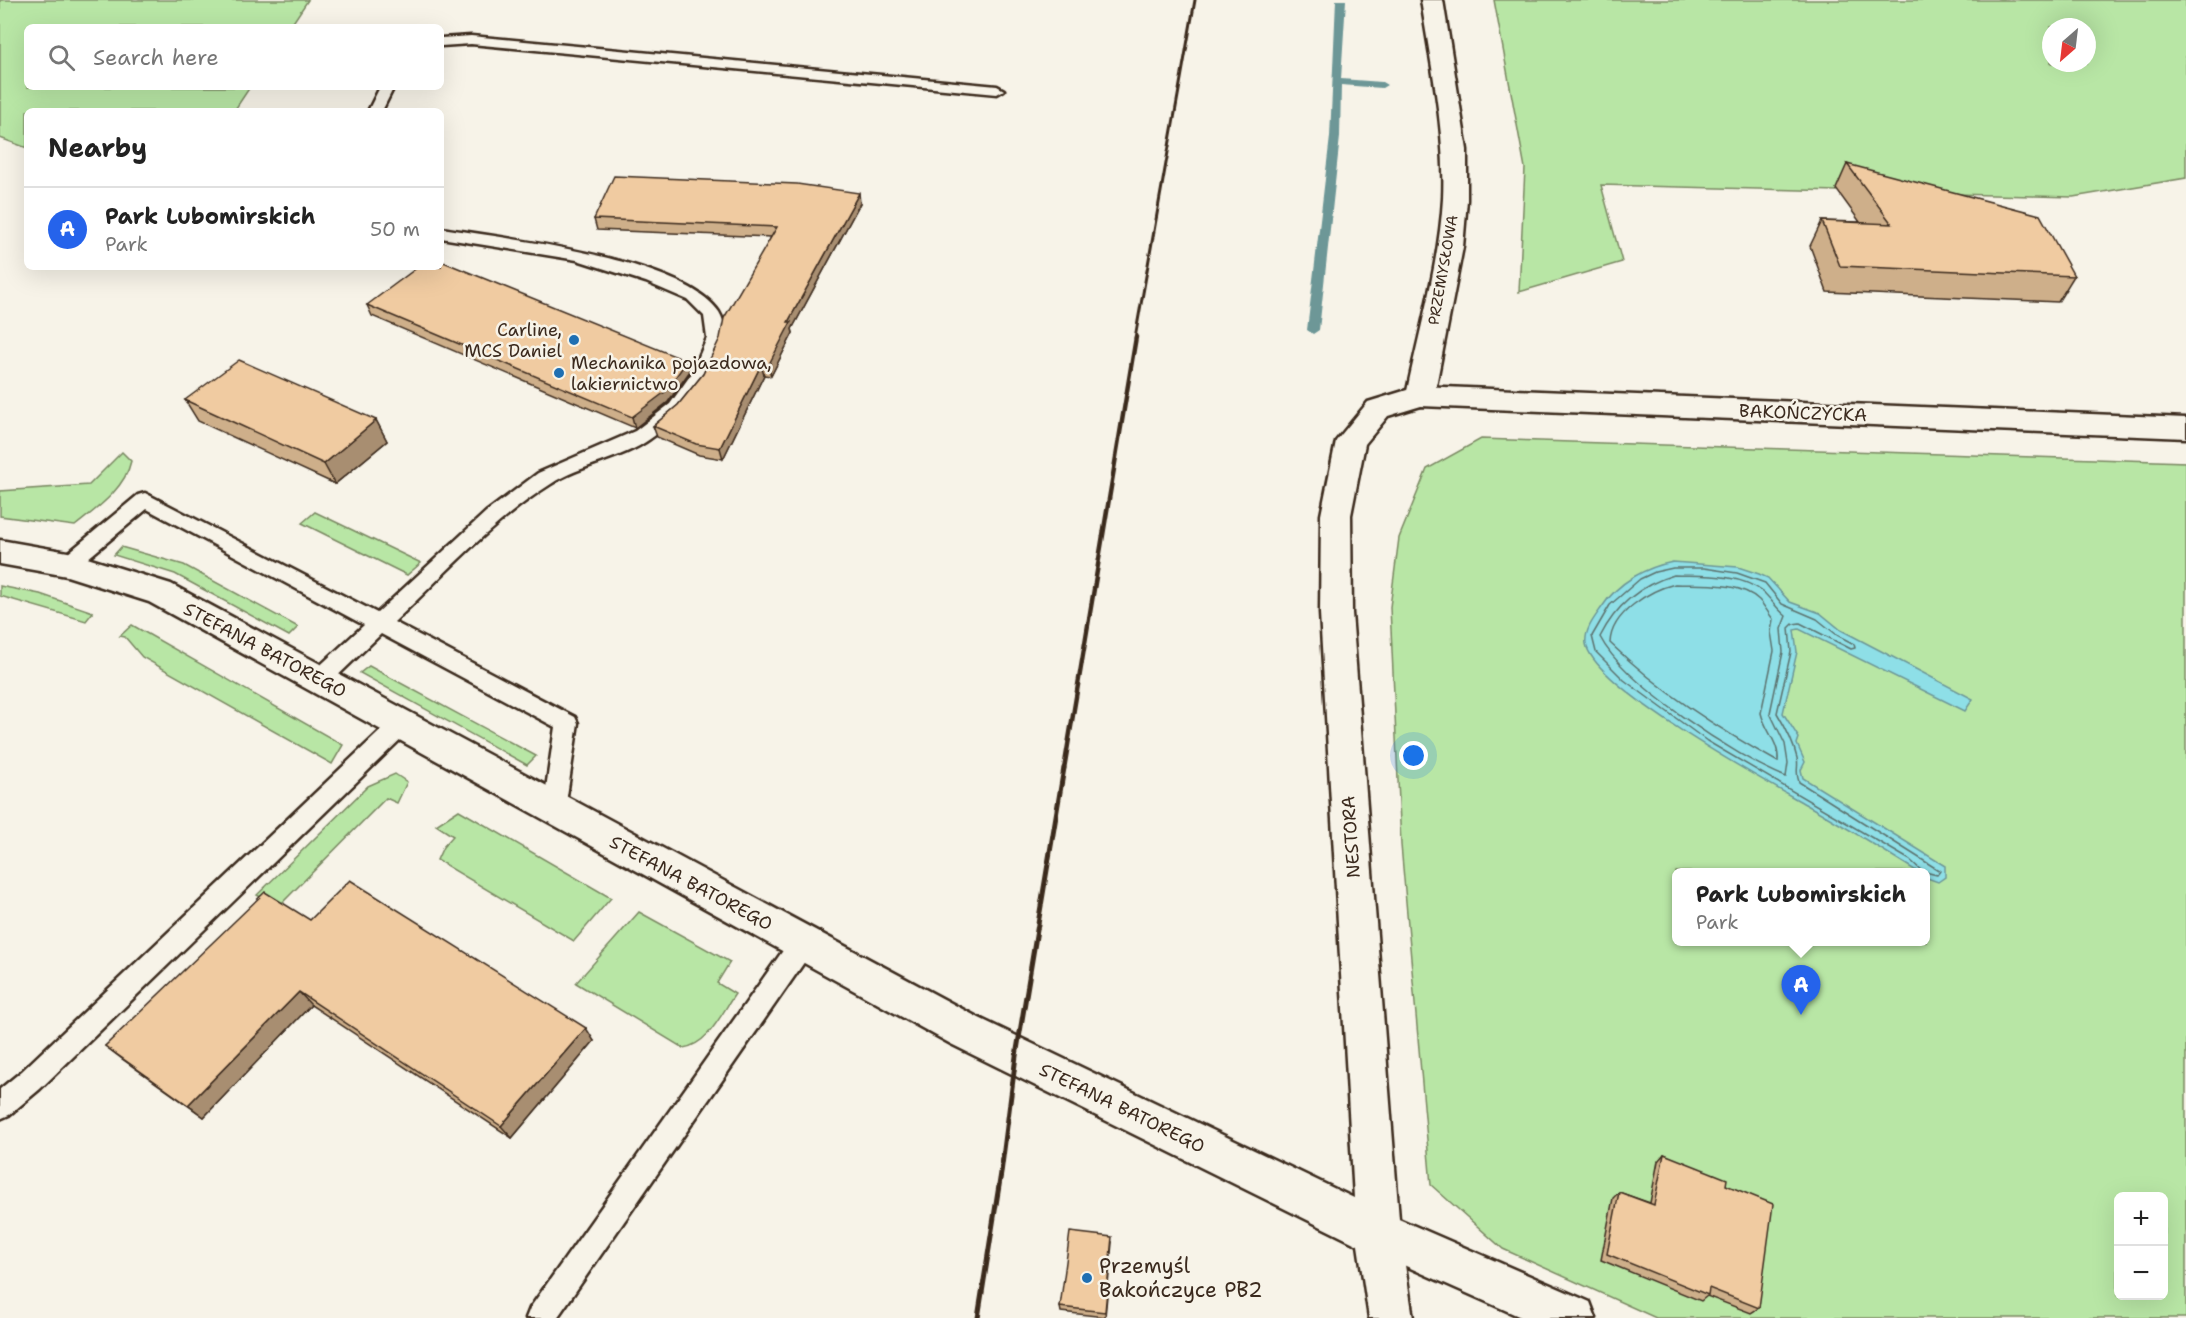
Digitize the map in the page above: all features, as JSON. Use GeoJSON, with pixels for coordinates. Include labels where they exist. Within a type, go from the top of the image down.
{"type":"FeatureCollection","features":[{"type":"Feature","properties":{"kind":"street","name":"PRZEMYSŁOWA"},"geometry":{"type":"LineString","coordinates":[[1420,396],[1450,248],[1455,200],[1455,150],[1432,0]]}},
{"type":"Feature","properties":{"kind":"street","name":"BAKOŃCZYCKA"},"geometry":{"type":"LineString","coordinates":[[1420,396],[2186,428]]}},
{"type":"Feature","properties":{"kind":"street","name":"NESTORA"},"geometry":{"type":"LineString","coordinates":[[1391,1318],[1378,1232],[1336,614],[1336,515],[1351,441],[1378,409],[1420,396]]}},
{"type":"Feature","properties":{"kind":"street","name":"STEFANA BATOREGO"},"geometry":{"type":"LineString","coordinates":[[0,552],[68,564],[160,593],[965,1031],[1378,1232],[1574,1318]]}},
{"type":"Feature","properties":{"kind":"lane"},"geometry":{"type":"LineString","coordinates":[[444,42],[471,40],[997,90]]}},
{"type":"Feature","properties":{"kind":"lane"},"geometry":{"type":"LineString","coordinates":[[376,108],[386,90]]}},
{"type":"Feature","properties":{"kind":"lane"},"geometry":{"type":"LineString","coordinates":[[320,679],[492,518],[545,478],[642,436],[676,408],[700,375],[716,338],[712,315],[694,296],[652,278],[579,255],[444,233]]}},
{"type":"Feature","properties":{"kind":"lane"},"geometry":{"type":"LineString","coordinates":[[68,564],[145,500],[567,723],[554,809]]}},
{"type":"Feature","properties":{"kind":"lane"},"geometry":{"type":"LineString","coordinates":[[0,1106],[402,724]]}},
{"type":"Feature","properties":{"kind":"lane"},"geometry":{"type":"LineString","coordinates":[[540,1318],[803,944]]}},
{"type":"Feature","properties":{"kind":"green space"},"geometry":{"type":"Polygon","coordinates":[[[0,0],[308,0],[292,24],[24,24],[24,90],[248,90],[236,108],[24,108],[24,147],[0,138],[0,0]]]}},
{"type":"Feature","properties":{"kind":"green space"},"geometry":{"type":"Polygon","coordinates":[[[1494,0],[2186,0],[2186,178],[2073,197],[1601,185],[1622,262],[1519,292],[1525,168],[1494,0]]]}},
{"type":"Feature","properties":{"kind":"green space"},"geometry":{"type":"Polygon","coordinates":[[[1481,439],[2186,462],[2186,1318],[1656,1318],[1503,1249],[1431,1185],[1401,845],[1390,607],[1399,538],[1427,469],[1481,439]]]}},
{"type":"Feature","properties":{"kind":"green space"},"geometry":{"type":"Polygon","coordinates":[[[122,452],[131,461],[123,481],[109,498],[75,526],[0,516],[0,491],[89,485],[122,452]]]}},
{"type":"Feature","properties":{"kind":"green space"},"geometry":{"type":"Polygon","coordinates":[[[315,512],[421,563],[407,575],[302,523],[315,512]]]}},
{"type":"Feature","properties":{"kind":"green space"},"geometry":{"type":"Polygon","coordinates":[[[121,547],[184,565],[298,627],[289,636],[175,574],[114,555],[121,547]]]}},
{"type":"Feature","properties":{"kind":"green space"},"geometry":{"type":"Polygon","coordinates":[[[0,586],[40,594],[93,612],[86,621],[0,596],[0,586]]]}},
{"type":"Feature","properties":{"kind":"green space"},"geometry":{"type":"Polygon","coordinates":[[[132,625],[343,745],[332,764],[142,657],[125,637],[120,636],[132,625]]]}},
{"type":"Feature","properties":{"kind":"green space"},"geometry":{"type":"Polygon","coordinates":[[[369,666],[536,756],[527,765],[360,673],[369,666]]]}},
{"type":"Feature","properties":{"kind":"green space"},"geometry":{"type":"Polygon","coordinates":[[[395,774],[407,782],[397,803],[386,798],[278,907],[257,895],[368,786],[395,774]]]}},
{"type":"Feature","properties":{"kind":"green space"},"geometry":{"type":"Polygon","coordinates":[[[459,810],[611,898],[574,941],[437,860],[443,847],[453,836],[436,825],[459,810]]]}},
{"type":"Feature","properties":{"kind":"green space"},"geometry":{"type":"Polygon","coordinates":[[[639,912],[730,962],[717,983],[735,994],[714,1027],[700,1041],[692,1045],[683,1048],[576,983],[639,912]]]}},
{"type":"Feature","properties":{"kind":"water"},"geometry":{"type":"Polygon","coordinates":[[[1673,562],[1738,567],[1759,574],[1768,578],[1790,602],[1820,613],[1841,630],[1973,699],[1965,711],[1799,629],[1794,630],[1797,652],[1783,713],[1799,738],[1797,744],[1805,762],[1801,770],[1803,778],[1945,866],[1945,877],[1938,882],[1930,879],[1930,868],[1911,868],[1683,732],[1648,708],[1596,663],[1586,644],[1588,629],[1593,619],[1624,583],[1663,564],[1673,562]]]}},
{"type":"Feature","properties":{"kind":"building"},"geometry":{"type":"Polygon","coordinates":[[[1847,164],[2040,215],[2074,276],[1840,266],[1822,221],[1892,224],[1847,164]]]}},
{"type":"Feature","properties":{"kind":"building"},"geometry":{"type":"Polygon","coordinates":[[[614,176],[797,184],[859,193],[788,322],[791,322],[768,366],[761,365],[720,448],[696,444],[653,426],[678,405],[703,374],[720,338],[724,318],[777,227],[594,219],[614,176]]]}},
{"type":"Feature","properties":{"kind":"building"},"geometry":{"type":"Polygon","coordinates":[[[444,262],[687,361],[665,392],[632,417],[367,305],[414,270],[444,270],[444,262]]]}},
{"type":"Feature","properties":{"kind":"building"},"geometry":{"type":"Polygon","coordinates":[[[239,360],[376,420],[324,464],[185,400],[239,360]]]}},
{"type":"Feature","properties":{"kind":"building"},"geometry":{"type":"Polygon","coordinates":[[[350,880],[586,1028],[501,1126],[299,992],[188,1105],[105,1046],[265,892],[310,920],[350,880]]]}},
{"type":"Feature","properties":{"kind":"building"},"geometry":{"type":"Polygon","coordinates":[[[1664,1154],[1727,1179],[1726,1185],[1773,1204],[1759,1308],[1709,1288],[1708,1295],[1607,1254],[1619,1192],[1654,1205],[1664,1154]]]}},
{"type":"Feature","properties":{"kind":"building","name":"Przemyśl Bakończyce PB2"},"geometry":{"type":"Polygon","coordinates":[[[1070,1232],[1112,1237],[1105,1312],[1060,1307],[1070,1232]]]}},
{"type":"Feature","properties":{"kind":"waterway"},"geometry":{"type":"LineString","coordinates":[[1336,82],[1341,0]]}},
{"type":"Feature","properties":{"kind":"waterway"},"geometry":{"type":"LineString","coordinates":[[1313,330],[1335,137],[1336,82]]}},
{"type":"Feature","properties":{"kind":"waterway"},"geometry":{"type":"LineString","coordinates":[[1336,82],[1382,85]]}},
{"type":"Feature","properties":{"kind":"railway"},"geometry":{"type":"LineString","coordinates":[[1135,338],[1195,0]]}},
{"type":"Feature","properties":{"kind":"railway"},"geometry":{"type":"LineString","coordinates":[[1064,769],[1136,337]]}},
{"type":"Feature","properties":{"kind":"railway"},"geometry":{"type":"LineString","coordinates":[[978,1318],[1001,1173],[1016,1056],[1064,768]]}},
{"type":"Feature","properties":{"kind":"place","name":"Carline, MCS Daniel"},"geometry":{"type":"Point","coordinates":[574,340]}},
{"type":"Feature","properties":{"kind":"place","name":"Mechanika pojazdowa, lakiernictwo"},"geometry":{"type":"Point","coordinates":[559,373]}},
{"type":"Feature","properties":{"kind":"place","name":"Park Lubomirskich"},"geometry":{"type":"Point","coordinates":[1801,1015]}},
{"type":"Feature","properties":{"kind":"place","name":"Przemyśl Bakończyce PB2"},"geometry":{"type":"Point","coordinates":[1087,1278]}}]}
